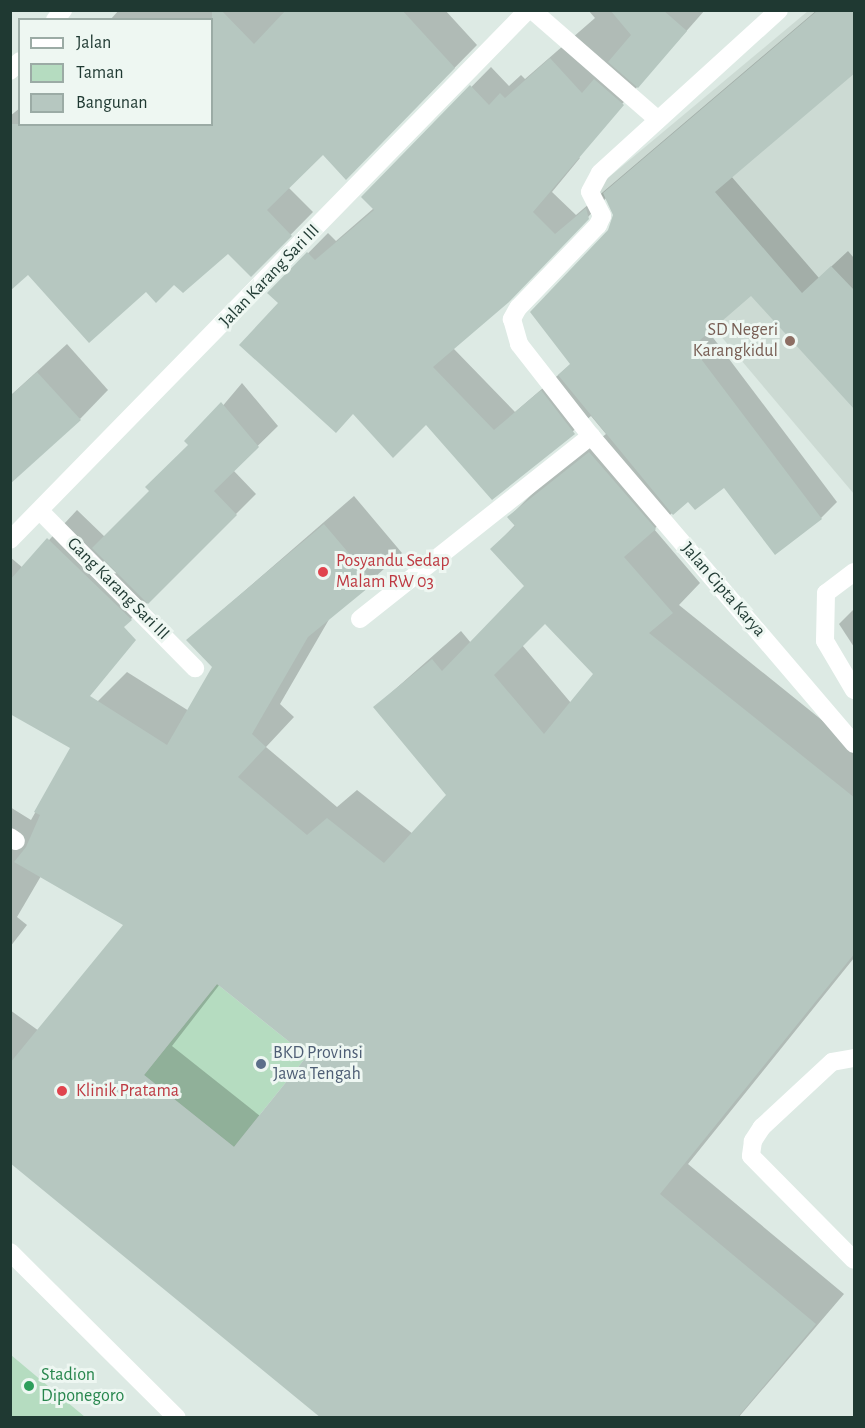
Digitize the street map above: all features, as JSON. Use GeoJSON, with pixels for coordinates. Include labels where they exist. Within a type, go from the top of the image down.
{"type":"FeatureCollection","features":[{"type":"Feature","properties":{"kind":"street","name":"Jalan Karang Sari III"},"geometry":{"type":"LineString","coordinates":[[10,540],[530,10],[658,120]]}},
{"type":"Feature","properties":{"kind":"street"},"geometry":{"type":"LineString","coordinates":[[658,120],[779,10]]}},
{"type":"Feature","properties":{"kind":"street","name":"Jalan Cipta Karya"},"geometry":{"type":"LineString","coordinates":[[658,120],[592,183],[590,192],[602,216],[598,225],[518,308],[512,320],[519,344],[591,436],[855,744]]}},
{"type":"Feature","properties":{"kind":"street"},"geometry":{"type":"LineString","coordinates":[[360,619],[591,436]]}},
{"type":"Feature","properties":{"kind":"street","name":"Gang Karang Sari III"},"geometry":{"type":"LineString","coordinates":[[40,511],[195,668]]}},
{"type":"Feature","properties":{"kind":"street"},"geometry":{"type":"LineString","coordinates":[[855,572],[826,593],[825,641],[855,690]]}},
{"type":"Feature","properties":{"kind":"street"},"geometry":{"type":"LineString","coordinates":[[855,1058],[832,1062],[762,1127],[753,1141],[751,1156],[855,1260]]}},
{"type":"Feature","properties":{"kind":"street"},"geometry":{"type":"LineString","coordinates":[[10,1252],[177,1418]]}},
{"type":"Feature","properties":{"kind":"shaded area","name":"SD Negeri Karangkidul"},"geometry":{"type":"Polygon","coordinates":[[[808,11],[854,11],[854,494],[596,188],[808,11]]]}},
{"type":"Feature","properties":{"kind":"green space"},"geometry":{"type":"Polygon","coordinates":[[[217,984],[307,1056],[234,1147],[144,1075],[217,984]]]}},
{"type":"Feature","properties":{"kind":"green space","name":"Stadion Diponegoro"},"geometry":{"type":"Polygon","coordinates":[[[11,1355],[85,1417],[11,1417],[11,1355]]]}},
{"type":"Feature","properties":{"kind":"building"},"geometry":{"type":"Polygon","coordinates":[[[212,10],[221,10],[254,44],[286,10],[402,10],[455,68],[346,180],[323,155],[267,210],[292,236],[251,277],[228,254],[183,293],[174,285],[156,303],[146,292],[89,343],[28,275],[10,291],[10,124],[18,124],[18,126],[213,126],[212,10]]]}},
{"type":"Feature","properties":{"kind":"building"},"geometry":{"type":"Polygon","coordinates":[[[610,10],[663,10],[687,31],[638,88],[608,62],[631,35],[610,10]]]}},
{"type":"Feature","properties":{"kind":"building"},"geometry":{"type":"Polygon","coordinates":[[[818,10],[855,10],[855,73],[715,192],[802,293],[831,266],[855,291],[855,410],[751,296],[692,347],[822,519],[775,555],[724,488],[695,510],[688,502],[673,515],[558,375],[570,364],[530,312],[608,230],[613,215],[603,193],[818,10]]]}},
{"type":"Feature","properties":{"kind":"building"},"geometry":{"type":"Polygon","coordinates":[[[550,58],[582,93],[594,79],[624,105],[533,212],[555,234],[586,208],[589,219],[509,302],[433,367],[494,430],[541,390],[575,434],[492,500],[426,425],[393,458],[353,414],[336,433],[239,345],[278,303],[267,293],[307,252],[315,260],[374,210],[361,197],[470,85],[489,105],[500,93],[505,98],[550,58]]]}},
{"type":"Feature","properties":{"kind":"building"},"geometry":{"type":"Polygon","coordinates":[[[37,372],[81,420],[10,484],[10,396],[37,372]]]}},
{"type":"Feature","properties":{"kind":"building"},"geometry":{"type":"Polygon","coordinates":[[[221,402],[259,447],[214,491],[237,515],[148,604],[92,548],[149,491],[145,487],[188,445],[184,441],[221,402]]]}},
{"type":"Feature","properties":{"kind":"building"},"geometry":{"type":"Polygon","coordinates":[[[589,452],[656,529],[624,557],[673,613],[649,633],[855,798],[855,953],[660,1194],[816,1324],[737,1418],[321,1418],[10,1163],[10,1063],[123,925],[14,862],[26,847],[40,815],[34,812],[70,748],[10,714],[10,580],[47,538],[132,620],[124,627],[136,640],[90,696],[167,745],[212,667],[186,640],[324,524],[374,583],[308,637],[252,734],[266,747],[238,777],[307,835],[327,818],[384,863],[446,795],[373,707],[432,659],[442,671],[524,586],[490,549],[515,526],[507,517],[589,452]],[[545,624],[494,675],[544,734],[593,674],[545,624]],[[217,984],[144,1075],[234,1147],[307,1056],[217,984]]]}},
{"type":"Feature","properties":{"kind":"place","name":"SD Negeri Karangkidul"},"geometry":{"type":"Point","coordinates":[790,341]}},
{"type":"Feature","properties":{"kind":"place","name":"Posyandu Sedap Malam RW 03"},"geometry":{"type":"Point","coordinates":[323,572]}},
{"type":"Feature","properties":{"kind":"place","name":"BKD Provinsi Jawa Tengah"},"geometry":{"type":"Point","coordinates":[261,1064]}},
{"type":"Feature","properties":{"kind":"place","name":"Klinik Pratama"},"geometry":{"type":"Point","coordinates":[62,1091]}},
{"type":"Feature","properties":{"kind":"place","name":"Stadion Diponegoro"},"geometry":{"type":"Point","coordinates":[29,1386]}}]}
